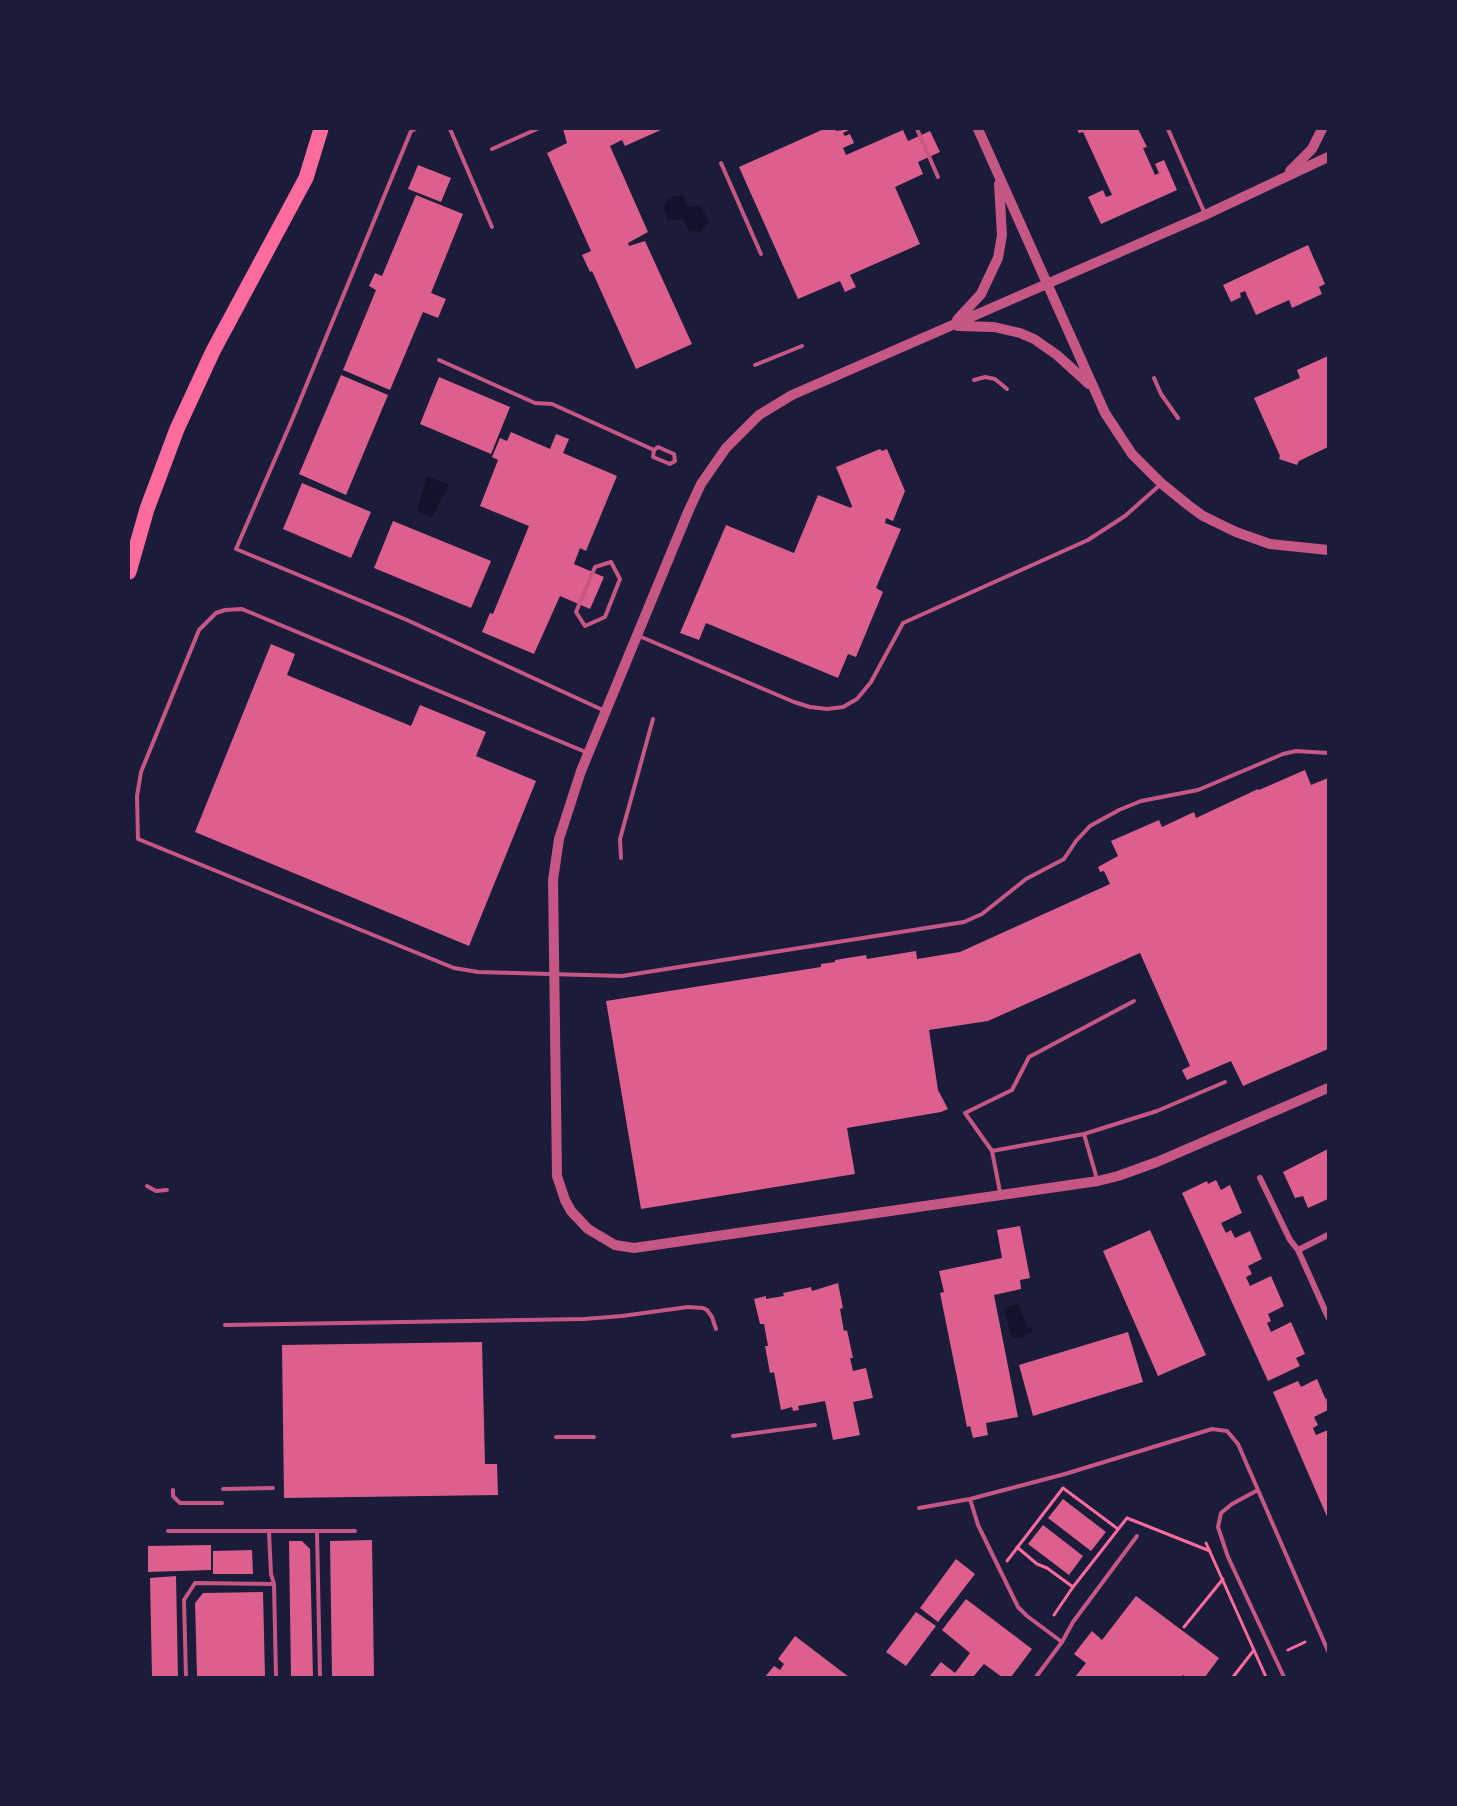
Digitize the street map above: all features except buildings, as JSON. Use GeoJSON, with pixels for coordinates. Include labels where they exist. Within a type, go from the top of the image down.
{"type":"FeatureCollection","features":[{"type":"Feature","properties":{"kind":"highway"},"geometry":{"type":"LineString","coordinates":[[129,572],[156,482],[177,429],[213,351],[306,177],[321,129]]}},
{"type":"Feature","properties":{"kind":"street"},"geometry":{"type":"LineString","coordinates":[[978,129],[1104,413],[1132,454],[1161,483],[1203,516],[1245,536],[1286,547],[1328,550]]}},
{"type":"Feature","properties":{"kind":"street"},"geometry":{"type":"LineString","coordinates":[[1274,183],[1305,158],[1317,142],[1322,129]]}},
{"type":"Feature","properties":{"kind":"street"},"geometry":{"type":"LineString","coordinates":[[1328,158],[1206,215],[792,395],[759,415],[726,448],[701,484],[588,753],[559,838],[553,880],[557,1176],[560,1189],[571,1211],[588,1229],[615,1245],[634,1248],[1098,1181],[1157,1162],[1328,1088]]}},
{"type":"Feature","properties":{"kind":"street"},"geometry":{"type":"LineString","coordinates":[[952,326],[981,294],[998,258],[1002,235],[999,175]]}},
{"type":"Feature","properties":{"kind":"street"},"geometry":{"type":"LineString","coordinates":[[952,326],[994,327],[1034,339],[1058,355],[1095,390]]}},
{"type":"Feature","properties":{"kind":"street"},"geometry":{"type":"LineString","coordinates":[[1260,1178],[1290,1240],[1298,1250],[1328,1317]]}},
{"type":"Feature","properties":{"kind":"street"},"geometry":{"type":"LineString","coordinates":[[1298,1250],[1328,1235]]}},
{"type":"Feature","properties":{"kind":"lane"},"geometry":{"type":"LineString","coordinates":[[415,129],[411,131],[236,549],[407,620],[606,711]]}},
{"type":"Feature","properties":{"kind":"lane"},"geometry":{"type":"LineString","coordinates":[[450,129],[492,226]]}},
{"type":"Feature","properties":{"kind":"lane"},"geometry":{"type":"LineString","coordinates":[[492,149],[537,129]]}},
{"type":"Feature","properties":{"kind":"lane"},"geometry":{"type":"LineString","coordinates":[[917,129],[938,177]]}},
{"type":"Feature","properties":{"kind":"lane"},"geometry":{"type":"LineString","coordinates":[[1168,129],[1206,215]]}},
{"type":"Feature","properties":{"kind":"lane"},"geometry":{"type":"LineString","coordinates":[[721,163],[761,254]]}},
{"type":"Feature","properties":{"kind":"lane"},"geometry":{"type":"LineString","coordinates":[[754,365],[802,346]]}},
{"type":"Feature","properties":{"kind":"lane"},"geometry":{"type":"LineString","coordinates":[[439,360],[535,403],[552,404],[654,450]]}},
{"type":"Feature","properties":{"kind":"lane"},"geometry":{"type":"LineString","coordinates":[[1154,378],[1161,394],[1178,418]]}},
{"type":"Feature","properties":{"kind":"lane"},"geometry":{"type":"LineString","coordinates":[[974,380],[995,379],[1006,389]]}},
{"type":"Feature","properties":{"kind":"lane"},"geometry":{"type":"LineString","coordinates":[[658,447],[674,454],[675,461],[670,464],[653,457],[654,450],[658,447]]}},
{"type":"Feature","properties":{"kind":"lane"},"geometry":{"type":"LineString","coordinates":[[637,635],[794,702],[827,709],[843,707],[857,699],[871,682],[903,623],[1088,540],[1125,516],[1161,483]]}},
{"type":"Feature","properties":{"kind":"lane"},"geometry":{"type":"LineString","coordinates":[[611,562],[620,579],[605,617],[585,626],[576,612],[595,567],[611,562]]}},
{"type":"Feature","properties":{"kind":"lane"},"geometry":{"type":"LineString","coordinates":[[588,753],[242,609],[232,608],[216,613],[199,630],[141,772],[137,786],[138,839],[443,964],[478,972],[622,976],[964,922],[981,914],[1026,879],[1064,859],[1090,826],[1119,810],[1141,801],[1198,790],[1283,754],[1328,753]]}},
{"type":"Feature","properties":{"kind":"lane"},"geometry":{"type":"LineString","coordinates":[[621,858],[620,839],[653,719]]}},
{"type":"Feature","properties":{"kind":"lane"},"geometry":{"type":"LineString","coordinates":[[1001,1196],[992,1151],[966,1113],[1012,1090],[1029,1057],[1134,1001]]}},
{"type":"Feature","properties":{"kind":"lane"},"geometry":{"type":"LineString","coordinates":[[992,1151],[1084,1134],[1157,1111],[1225,1082]]}},
{"type":"Feature","properties":{"kind":"lane"},"geometry":{"type":"LineString","coordinates":[[1084,1134],[1098,1181]]}},
{"type":"Feature","properties":{"kind":"lane"},"geometry":{"type":"LineString","coordinates":[[147,1186],[156,1191],[167,1190]]}},
{"type":"Feature","properties":{"kind":"lane"},"geometry":{"type":"LineString","coordinates":[[225,1325],[584,1319],[688,1307],[708,1310],[716,1329]]}},
{"type":"Feature","properties":{"kind":"lane"},"geometry":{"type":"LineString","coordinates":[[733,1436],[815,1425]]}},
{"type":"Feature","properties":{"kind":"lane"},"geometry":{"type":"LineString","coordinates":[[920,1508],[970,1499],[1116,1459],[1212,1429],[1227,1431],[1239,1444],[1328,1651]]}},
{"type":"Feature","properties":{"kind":"lane"},"geometry":{"type":"LineString","coordinates":[[556,1437],[594,1437]]}},
{"type":"Feature","properties":{"kind":"lane"},"geometry":{"type":"LineString","coordinates":[[223,1489],[273,1488]]}},
{"type":"Feature","properties":{"kind":"lane"},"geometry":{"type":"LineString","coordinates":[[172,1490],[173,1496],[180,1503],[222,1503]]}},
{"type":"Feature","properties":{"kind":"lane"},"geometry":{"type":"LineString","coordinates":[[1258,1490],[1232,1504],[1221,1513],[1218,1527],[1228,1557],[1284,1677]]}},
{"type":"Feature","properties":{"kind":"lane"},"geometry":{"type":"LineString","coordinates":[[970,1499],[978,1525],[1022,1612],[1062,1642]]}},
{"type":"Feature","properties":{"kind":"lane"},"geometry":{"type":"LineString","coordinates":[[168,1531],[355,1531]]}},
{"type":"Feature","properties":{"kind":"lane"},"geometry":{"type":"LineString","coordinates":[[269,1532],[271,1574],[274,1584],[276,1677]]}},
{"type":"Feature","properties":{"kind":"lane"},"geometry":{"type":"LineString","coordinates":[[317,1532],[320,1677]]}},
{"type":"Feature","properties":{"kind":"lane"},"geometry":{"type":"LineString","coordinates":[[1036,1677],[1062,1642],[1073,1622],[1137,1536]]}},
{"type":"Feature","properties":{"kind":"lane"},"geometry":{"type":"LineString","coordinates":[[186,1677],[184,1600],[195,1583],[274,1584]]}},
{"type":"Feature","properties":{"kind":"path"},"geometry":{"type":"LineString","coordinates":[[1000,1572],[1063,1488],[1118,1529]]}},
{"type":"Feature","properties":{"kind":"path"},"geometry":{"type":"LineString","coordinates":[[1206,1543],[1266,1677]]}},
{"type":"Feature","properties":{"kind":"path"},"geometry":{"type":"LineString","coordinates":[[1017,1547],[1037,1564],[1047,1568],[1074,1587]]}},
{"type":"Feature","properties":{"kind":"path"},"geometry":{"type":"LineString","coordinates":[[1184,1627],[1222,1579]]}},
{"type":"Feature","properties":{"kind":"path"},"geometry":{"type":"LineString","coordinates":[[1288,1650],[1305,1642]]}},
{"type":"Feature","properties":{"kind":"path"},"geometry":{"type":"LineString","coordinates":[[1233,1677],[1254,1650]]}},
{"type":"Feature","properties":{"kind":"shaded area"},"geometry":{"type":"Polygon","coordinates":[[[683,196],[687,206],[701,206],[709,223],[701,232],[689,231],[683,219],[668,220],[663,206],[670,197],[683,196]]]}},
{"type":"Feature","properties":{"kind":"shaded area"},"geometry":{"type":"Polygon","coordinates":[[[427,476],[449,485],[432,517],[417,511],[427,476]]]}},
{"type":"Feature","properties":{"kind":"shaded area"},"geometry":{"type":"Polygon","coordinates":[[[1018,1304],[1027,1327],[1031,1327],[1032,1331],[1021,1338],[1012,1338],[1004,1308],[1018,1304]]]}}]}
